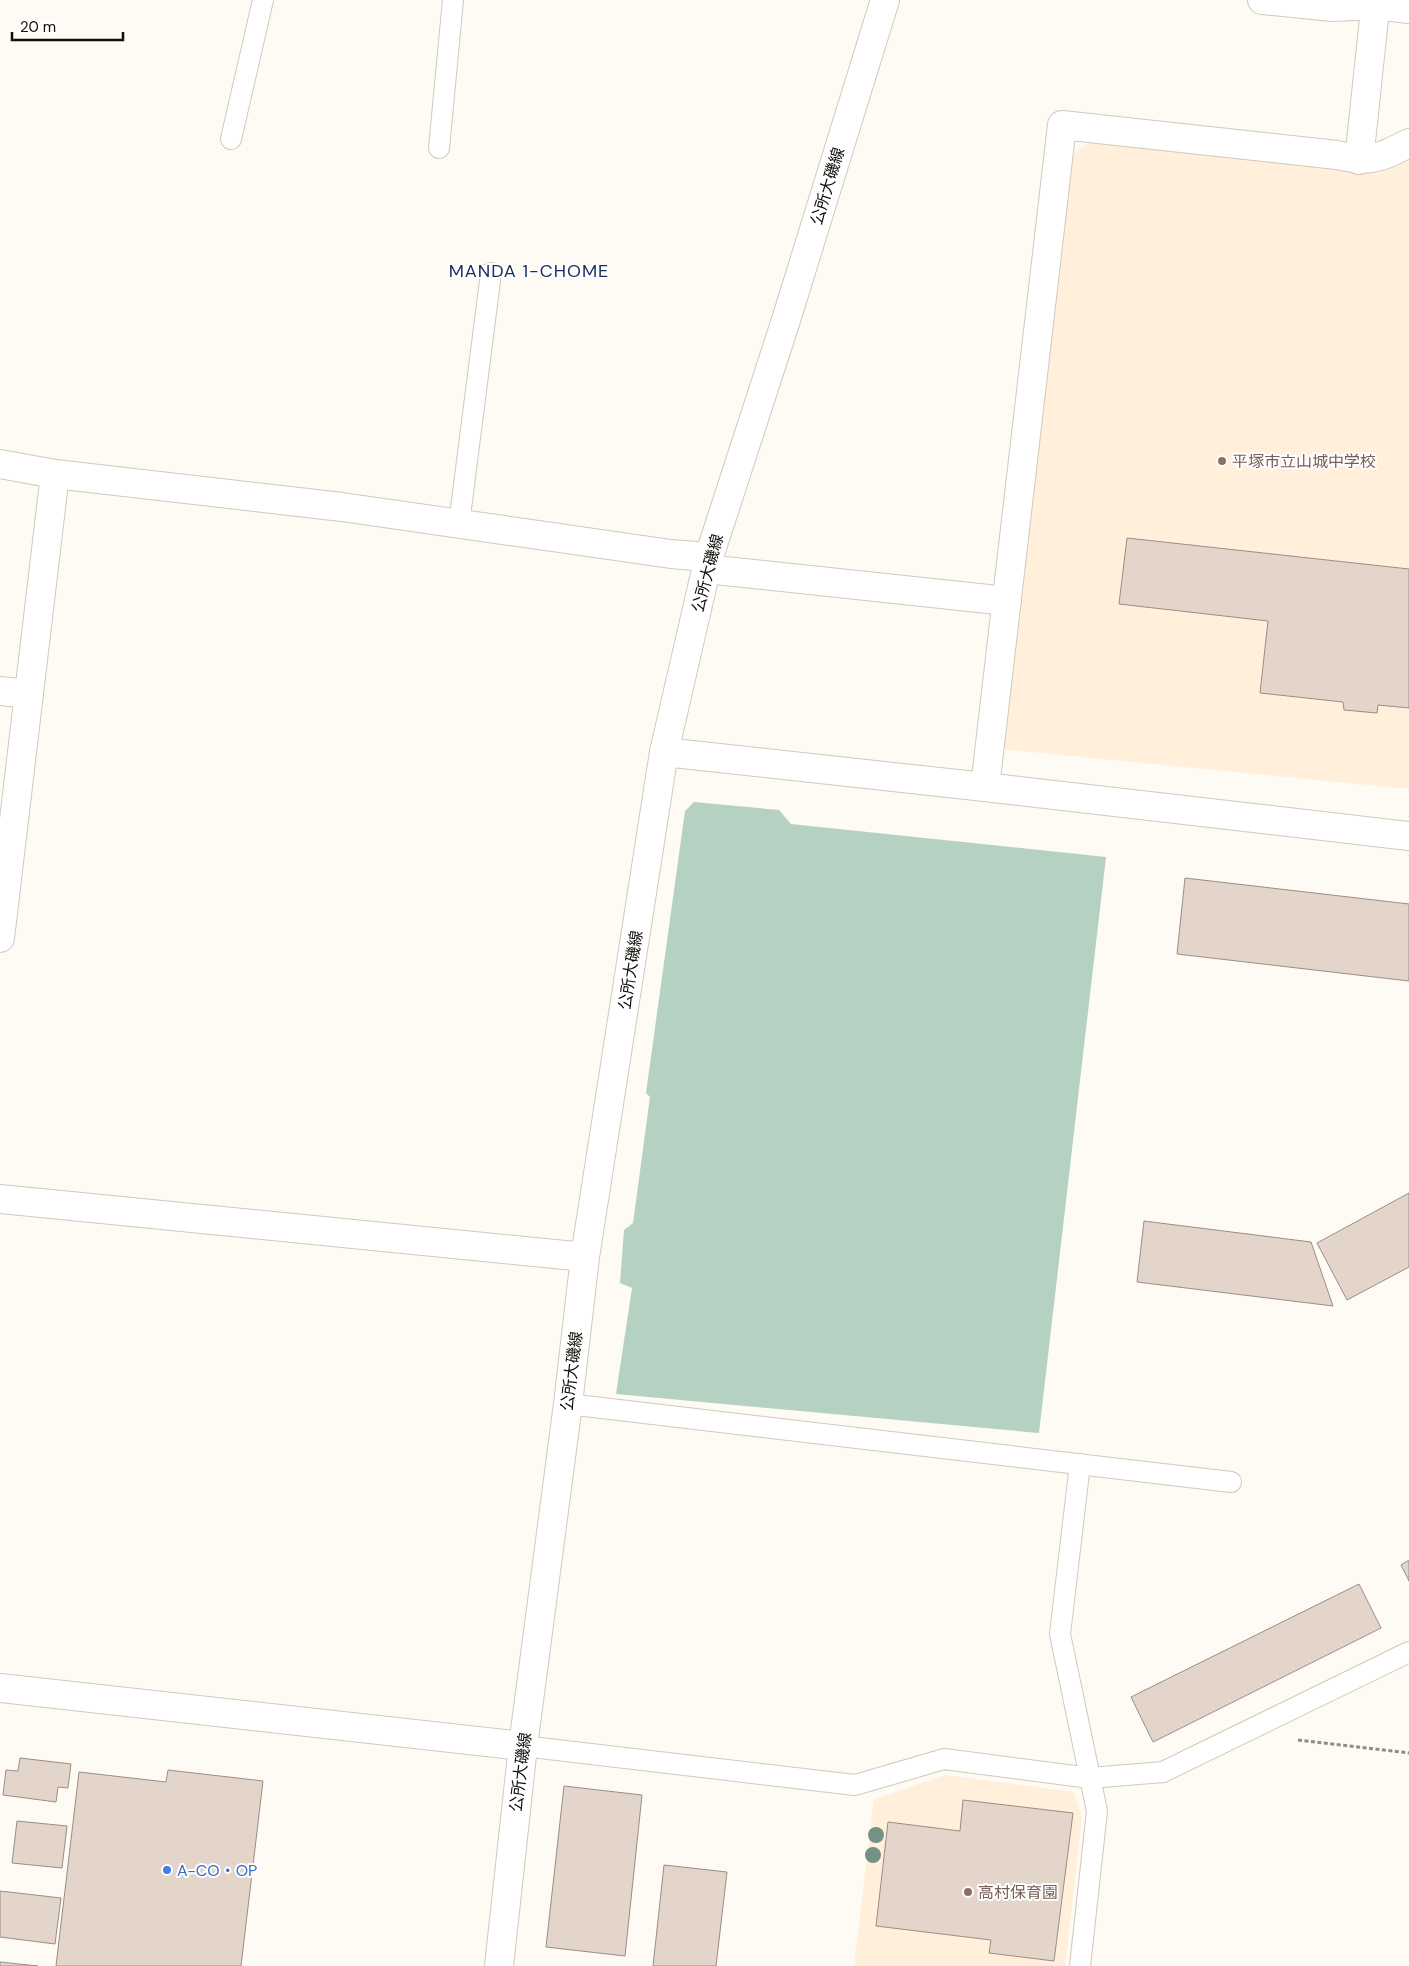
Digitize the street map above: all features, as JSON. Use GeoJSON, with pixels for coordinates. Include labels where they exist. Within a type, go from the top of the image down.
{"type":"FeatureCollection","features":[{"type":"Feature","properties":{"kind":"street","name":"公所大磯線"},"geometry":{"type":"LineString","coordinates":[[499,1966],[523,1746],[568,1404],[585,1257],[664,752],[707,563],[786,320],[885,0]]}},
{"type":"Feature","properties":{"kind":"street"},"geometry":{"type":"LineString","coordinates":[[1262,0],[1332,7],[1376,3],[1409,9]]}},
{"type":"Feature","properties":{"kind":"street"},"geometry":{"type":"LineString","coordinates":[[1359,160],[1376,3]]}},
{"type":"Feature","properties":{"kind":"street"},"geometry":{"type":"LineString","coordinates":[[985,786],[1062,125],[1337,155],[1359,160],[1383,157],[1409,143]]}},
{"type":"Feature","properties":{"kind":"street"},"geometry":{"type":"LineString","coordinates":[[0,464],[55,474],[342,507],[671,554],[707,563],[1006,601]]}},
{"type":"Feature","properties":{"kind":"street"},"geometry":{"type":"LineString","coordinates":[[0,938],[55,474]]}},
{"type":"Feature","properties":{"kind":"street"},"geometry":{"type":"LineString","coordinates":[[0,691],[29,694]]}},
{"type":"Feature","properties":{"kind":"street"},"geometry":{"type":"LineString","coordinates":[[664,752],[985,786],[1409,836]]}},
{"type":"Feature","properties":{"kind":"street"},"geometry":{"type":"LineString","coordinates":[[0,1199],[585,1257]]}},
{"type":"Feature","properties":{"kind":"street"},"geometry":{"type":"LineString","coordinates":[[0,1688],[523,1746]]}},
{"type":"Feature","properties":{"kind":"lane"},"geometry":{"type":"LineString","coordinates":[[231,139],[263,0]]}},
{"type":"Feature","properties":{"kind":"lane"},"geometry":{"type":"LineString","coordinates":[[439,148],[453,0]]}},
{"type":"Feature","properties":{"kind":"lane"},"geometry":{"type":"LineString","coordinates":[[459,524],[491,272]]}},
{"type":"Feature","properties":{"kind":"lane"},"geometry":{"type":"LineString","coordinates":[[568,1404],[1231,1482]]}},
{"type":"Feature","properties":{"kind":"lane"},"geometry":{"type":"LineString","coordinates":[[1080,1464],[1060,1634],[1097,1811],[1080,1966]]}},
{"type":"Feature","properties":{"kind":"lane"},"geometry":{"type":"LineString","coordinates":[[523,1746],[855,1785],[944,1759],[1090,1778],[1163,1772],[1409,1652]]}},
{"type":"Feature","properties":{"kind":"path"},"geometry":{"type":"LineString","coordinates":[[1242,1733],[1409,1753]]}},
{"type":"Feature","properties":{"kind":"shaded area","name":"平塚市立山城中学校"},"geometry":{"type":"Polygon","coordinates":[[[1092,140],[1378,174],[1409,158],[1409,789],[1001,749],[1073,155],[1092,140]]]}},
{"type":"Feature","properties":{"kind":"shaded area","name":"高村保育園"},"geometry":{"type":"Polygon","coordinates":[[[945,1775],[1074,1792],[1082,1818],[1065,1966],[854,1966],[874,1799],[945,1775]]]}},
{"type":"Feature","properties":{"kind":"green space"},"geometry":{"type":"Polygon","coordinates":[[[694,802],[779,810],[791,824],[1106,857],[1039,1433],[616,1394],[632,1288],[620,1283],[624,1230],[633,1223],[650,1097],[646,1093],[685,811],[694,802]]]}},
{"type":"Feature","properties":{"kind":"building"},"geometry":{"type":"Polygon","coordinates":[[[1127,538],[1409,569],[1409,708],[1378,705],[1377,713],[1344,710],[1343,702],[1260,693],[1268,621],[1119,604],[1127,538]]]}},
{"type":"Feature","properties":{"kind":"building"},"geometry":{"type":"Polygon","coordinates":[[[1185,878],[1409,904],[1409,981],[1177,954],[1185,878]]]}},
{"type":"Feature","properties":{"kind":"building"},"geometry":{"type":"Polygon","coordinates":[[[1409,1193],[1409,1267],[1347,1300],[1317,1243],[1409,1193]]]}},
{"type":"Feature","properties":{"kind":"building"},"geometry":{"type":"Polygon","coordinates":[[[1144,1221],[1311,1242],[1333,1306],[1137,1282],[1144,1221]]]}},
{"type":"Feature","properties":{"kind":"building"},"geometry":{"type":"Polygon","coordinates":[[[1409,1560],[1409,1581],[1401,1565],[1409,1560]]]}},
{"type":"Feature","properties":{"kind":"building"},"geometry":{"type":"Polygon","coordinates":[[[1359,1584],[1381,1628],[1153,1742],[1131,1697],[1359,1584]]]}},
{"type":"Feature","properties":{"kind":"building"},"geometry":{"type":"Polygon","coordinates":[[[20,1758],[71,1764],[68,1788],[58,1787],[56,1802],[3,1795],[6,1770],[18,1771],[20,1758]]]}},
{"type":"Feature","properties":{"kind":"building"},"geometry":{"type":"Polygon","coordinates":[[[168,1770],[263,1781],[241,1966],[56,1966],[79,1772],[166,1782],[168,1770]]]}},
{"type":"Feature","properties":{"kind":"building"},"geometry":{"type":"Polygon","coordinates":[[[564,1786],[642,1795],[625,1956],[546,1947],[564,1786]]]}},
{"type":"Feature","properties":{"kind":"building","name":"高村保育園"},"geometry":{"type":"Polygon","coordinates":[[[963,1800],[1073,1813],[1054,1961],[989,1953],[991,1940],[876,1926],[888,1822],[960,1831],[963,1800]]]}},
{"type":"Feature","properties":{"kind":"building"},"geometry":{"type":"Polygon","coordinates":[[[17,1821],[67,1826],[62,1868],[12,1863],[17,1821]]]}},
{"type":"Feature","properties":{"kind":"building"},"geometry":{"type":"Polygon","coordinates":[[[664,1865],[727,1872],[716,1966],[653,1966],[664,1865]]]}},
{"type":"Feature","properties":{"kind":"building"},"geometry":{"type":"Polygon","coordinates":[[[0,1891],[61,1898],[55,1944],[0,1937],[0,1891]]]}},
{"type":"Feature","properties":{"kind":"building"},"geometry":{"type":"Polygon","coordinates":[[[0,1962],[38,1966],[0,1966],[0,1962]]]}},
{"type":"Feature","properties":{"kind":"place","name":"平塚市立山城中学校"},"geometry":{"type":"Point","coordinates":[1222,461]}},
{"type":"Feature","properties":{"kind":"place","name":"A-CO・OP"},"geometry":{"type":"Point","coordinates":[167,1870]}},
{"type":"Feature","properties":{"kind":"place","name":"高村保育園"},"geometry":{"type":"Point","coordinates":[968,1892]}},
{"type":"Feature","properties":{"kind":"district","name":"MANDA 1-CHOME"},"geometry":{"type":"Point","coordinates":[529,271]}}]}
